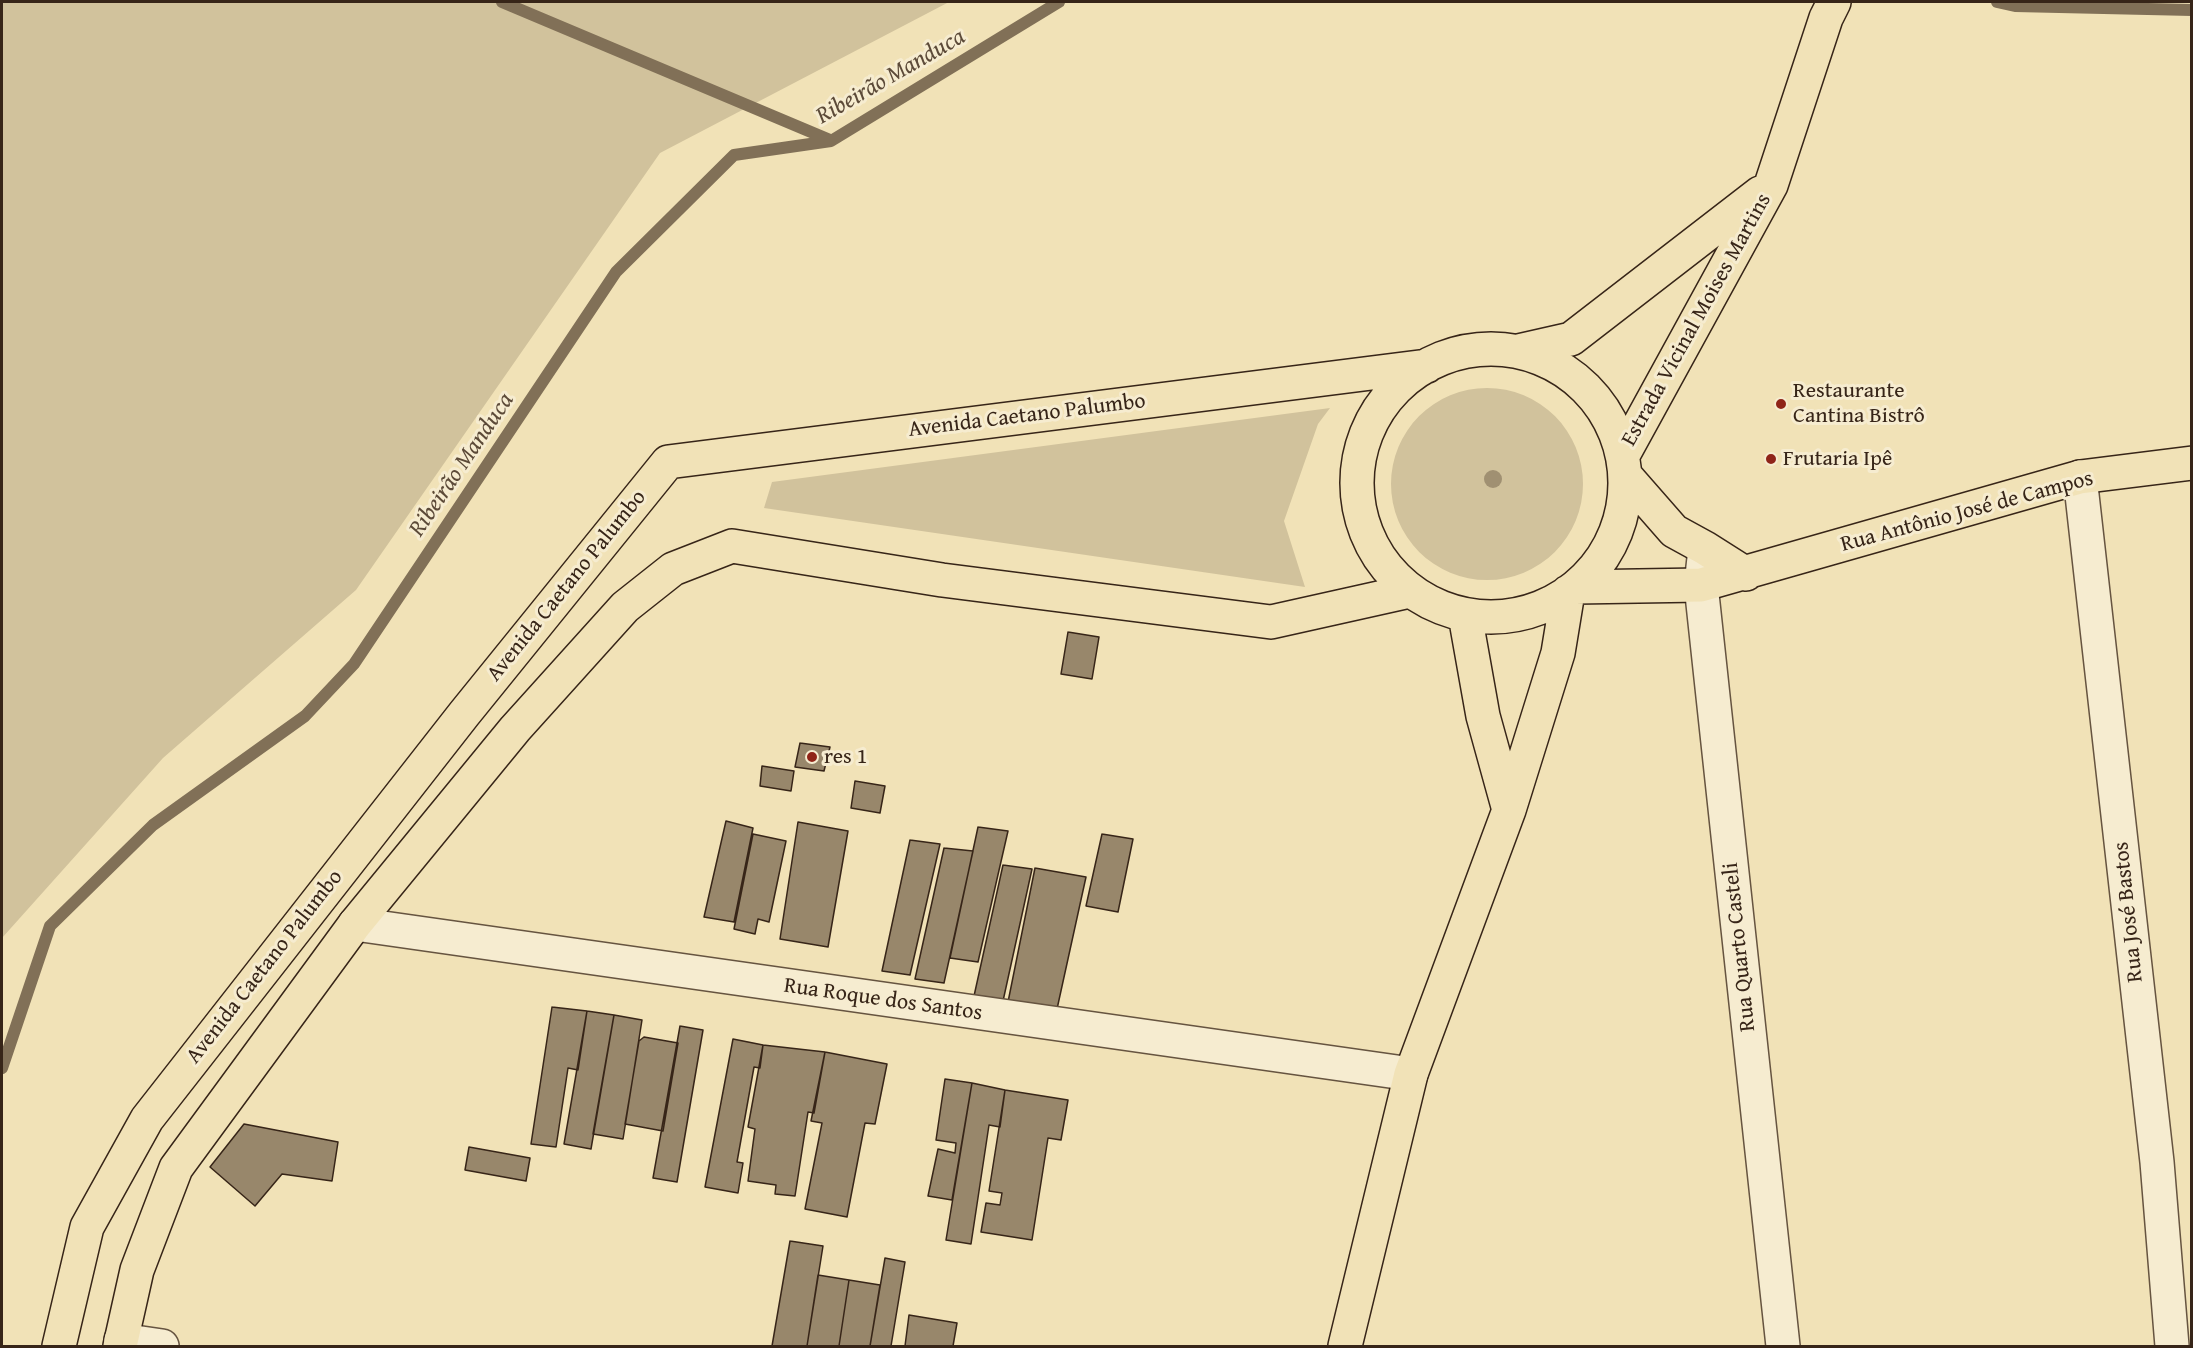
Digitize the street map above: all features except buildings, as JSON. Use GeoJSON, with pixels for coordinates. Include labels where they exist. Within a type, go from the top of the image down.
{"type":"FeatureCollection","features":[{"type":"Feature","properties":{"kind":"main road","name":"Estrada Vicinal Moises Martins"},"geometry":{"type":"LineString","coordinates":[[1624,465],[1771,185],[1830,10]]}},
{"type":"Feature","properties":{"kind":"main road","name":"Estrada Vicinal Moises Martins"},"geometry":{"type":"LineString","coordinates":[[1518,351],[1571,339],[1771,185]]}},
{"type":"Feature","properties":{"kind":"main road"},"geometry":{"type":"LineString","coordinates":[[1476,348],[1518,351],[1555,364],[1586,387],[1610,418],[1624,465],[1621,517],[1604,556],[1572,590],[1536,609],[1501,617],[1465,615],[1436,606],[1410,591],[1378,557],[1360,515],[1357,468],[1370,424],[1397,386],[1436,360],[1476,348]]}},
{"type":"Feature","properties":{"kind":"main road","name":"Avenida Caetano Palumbo"},"geometry":{"type":"LineString","coordinates":[[59,1347],[87,1227],[147,1119],[413,778],[668,462],[1427,366]]}},
{"type":"Feature","properties":{"kind":"main road","name":"Rua Antônio José de Campos"},"geometry":{"type":"LineString","coordinates":[[1572,590],[1701,585],[2080,477],[2192,463]]}},
{"type":"Feature","properties":{"kind":"main road"},"geometry":{"type":"LineString","coordinates":[[1624,465],[1674,531],[1746,574]]}},
{"type":"Feature","properties":{"kind":"main road","name":"Avenida Caetano Palumbo"},"geometry":{"type":"LineString","coordinates":[[120,1343],[137,1270],[176,1168],[355,924],[515,729],[625,607],[674,569],[732,546],[942,580],[1271,622],[1410,591]]}},
{"type":"Feature","properties":{"kind":"main road"},"geometry":{"type":"LineString","coordinates":[[1345,1347],[1411,1074],[1509,810],[1558,653],[1572,590]]}},
{"type":"Feature","properties":{"kind":"main road"},"geometry":{"type":"LineString","coordinates":[[1465,615],[1484,716],[1509,810]]}},
{"type":"Feature","properties":{"kind":"street","name":"Rua José Bastos"},"geometry":{"type":"LineString","coordinates":[[2080,477],[2157,1162],[2172,1347]]}},
{"type":"Feature","properties":{"kind":"street","name":"Rua Quarto Casteli"},"geometry":{"type":"LineString","coordinates":[[1705,548],[1701,585],[1783,1347]]}},
{"type":"Feature","properties":{"kind":"street","name":"Rua Roque dos Santos"},"geometry":{"type":"LineString","coordinates":[[355,924],[1411,1074]]}},
{"type":"Feature","properties":{"kind":"street"},"geometry":{"type":"LineString","coordinates":[[120,1343],[162,1347]]}},
{"type":"Feature","properties":{"kind":"shaded area"},"geometry":{"type":"Polygon","coordinates":[[[2,2],[949,2],[660,153],[356,590],[163,758],[2,938],[2,2]]]}},
{"type":"Feature","properties":{"kind":"shaded area"},"geometry":{"type":"Polygon","coordinates":[[[1478,388],[1496,388],[1524,395],[1555,416],[1576,447],[1583,484],[1576,521],[1555,552],[1524,573],[1496,580],[1478,580],[1442,569],[1413,545],[1402,529],[1395,512],[1391,493],[1391,475],[1402,439],[1426,410],[1442,399],[1459,392],[1478,388]]]}},
{"type":"Feature","properties":{"kind":"shaded area"},"geometry":{"type":"Polygon","coordinates":[[[1330,408],[1318,424],[1284,521],[1305,587],[764,508],[772,482],[1330,408]]]}},
{"type":"Feature","properties":{"kind":"waterway"},"geometry":{"type":"LineString","coordinates":[[502,2],[830,140]]}},
{"type":"Feature","properties":{"kind":"waterway","name":"Ribeirão Manduca"},"geometry":{"type":"LineString","coordinates":[[2,1068],[50,926],[153,825],[305,716],[354,664],[616,272],[734,155],[831,141],[1059,2]]}},
{"type":"Feature","properties":{"kind":"waterway","name":"Ribeirão Manduca"},"geometry":{"type":"LineString","coordinates":[[1997,2],[2015,6],[2192,10]]}},
{"type":"Feature","properties":{"kind":"place","name":"Restaurante Cantina Bistrô"},"geometry":{"type":"Point","coordinates":[1781,404]}},
{"type":"Feature","properties":{"kind":"place","name":"Frutaria Ipê"},"geometry":{"type":"Point","coordinates":[1771,459]}},
{"type":"Feature","properties":{"kind":"place","name":"res 1"},"geometry":{"type":"Point","coordinates":[812,757]}}]}
